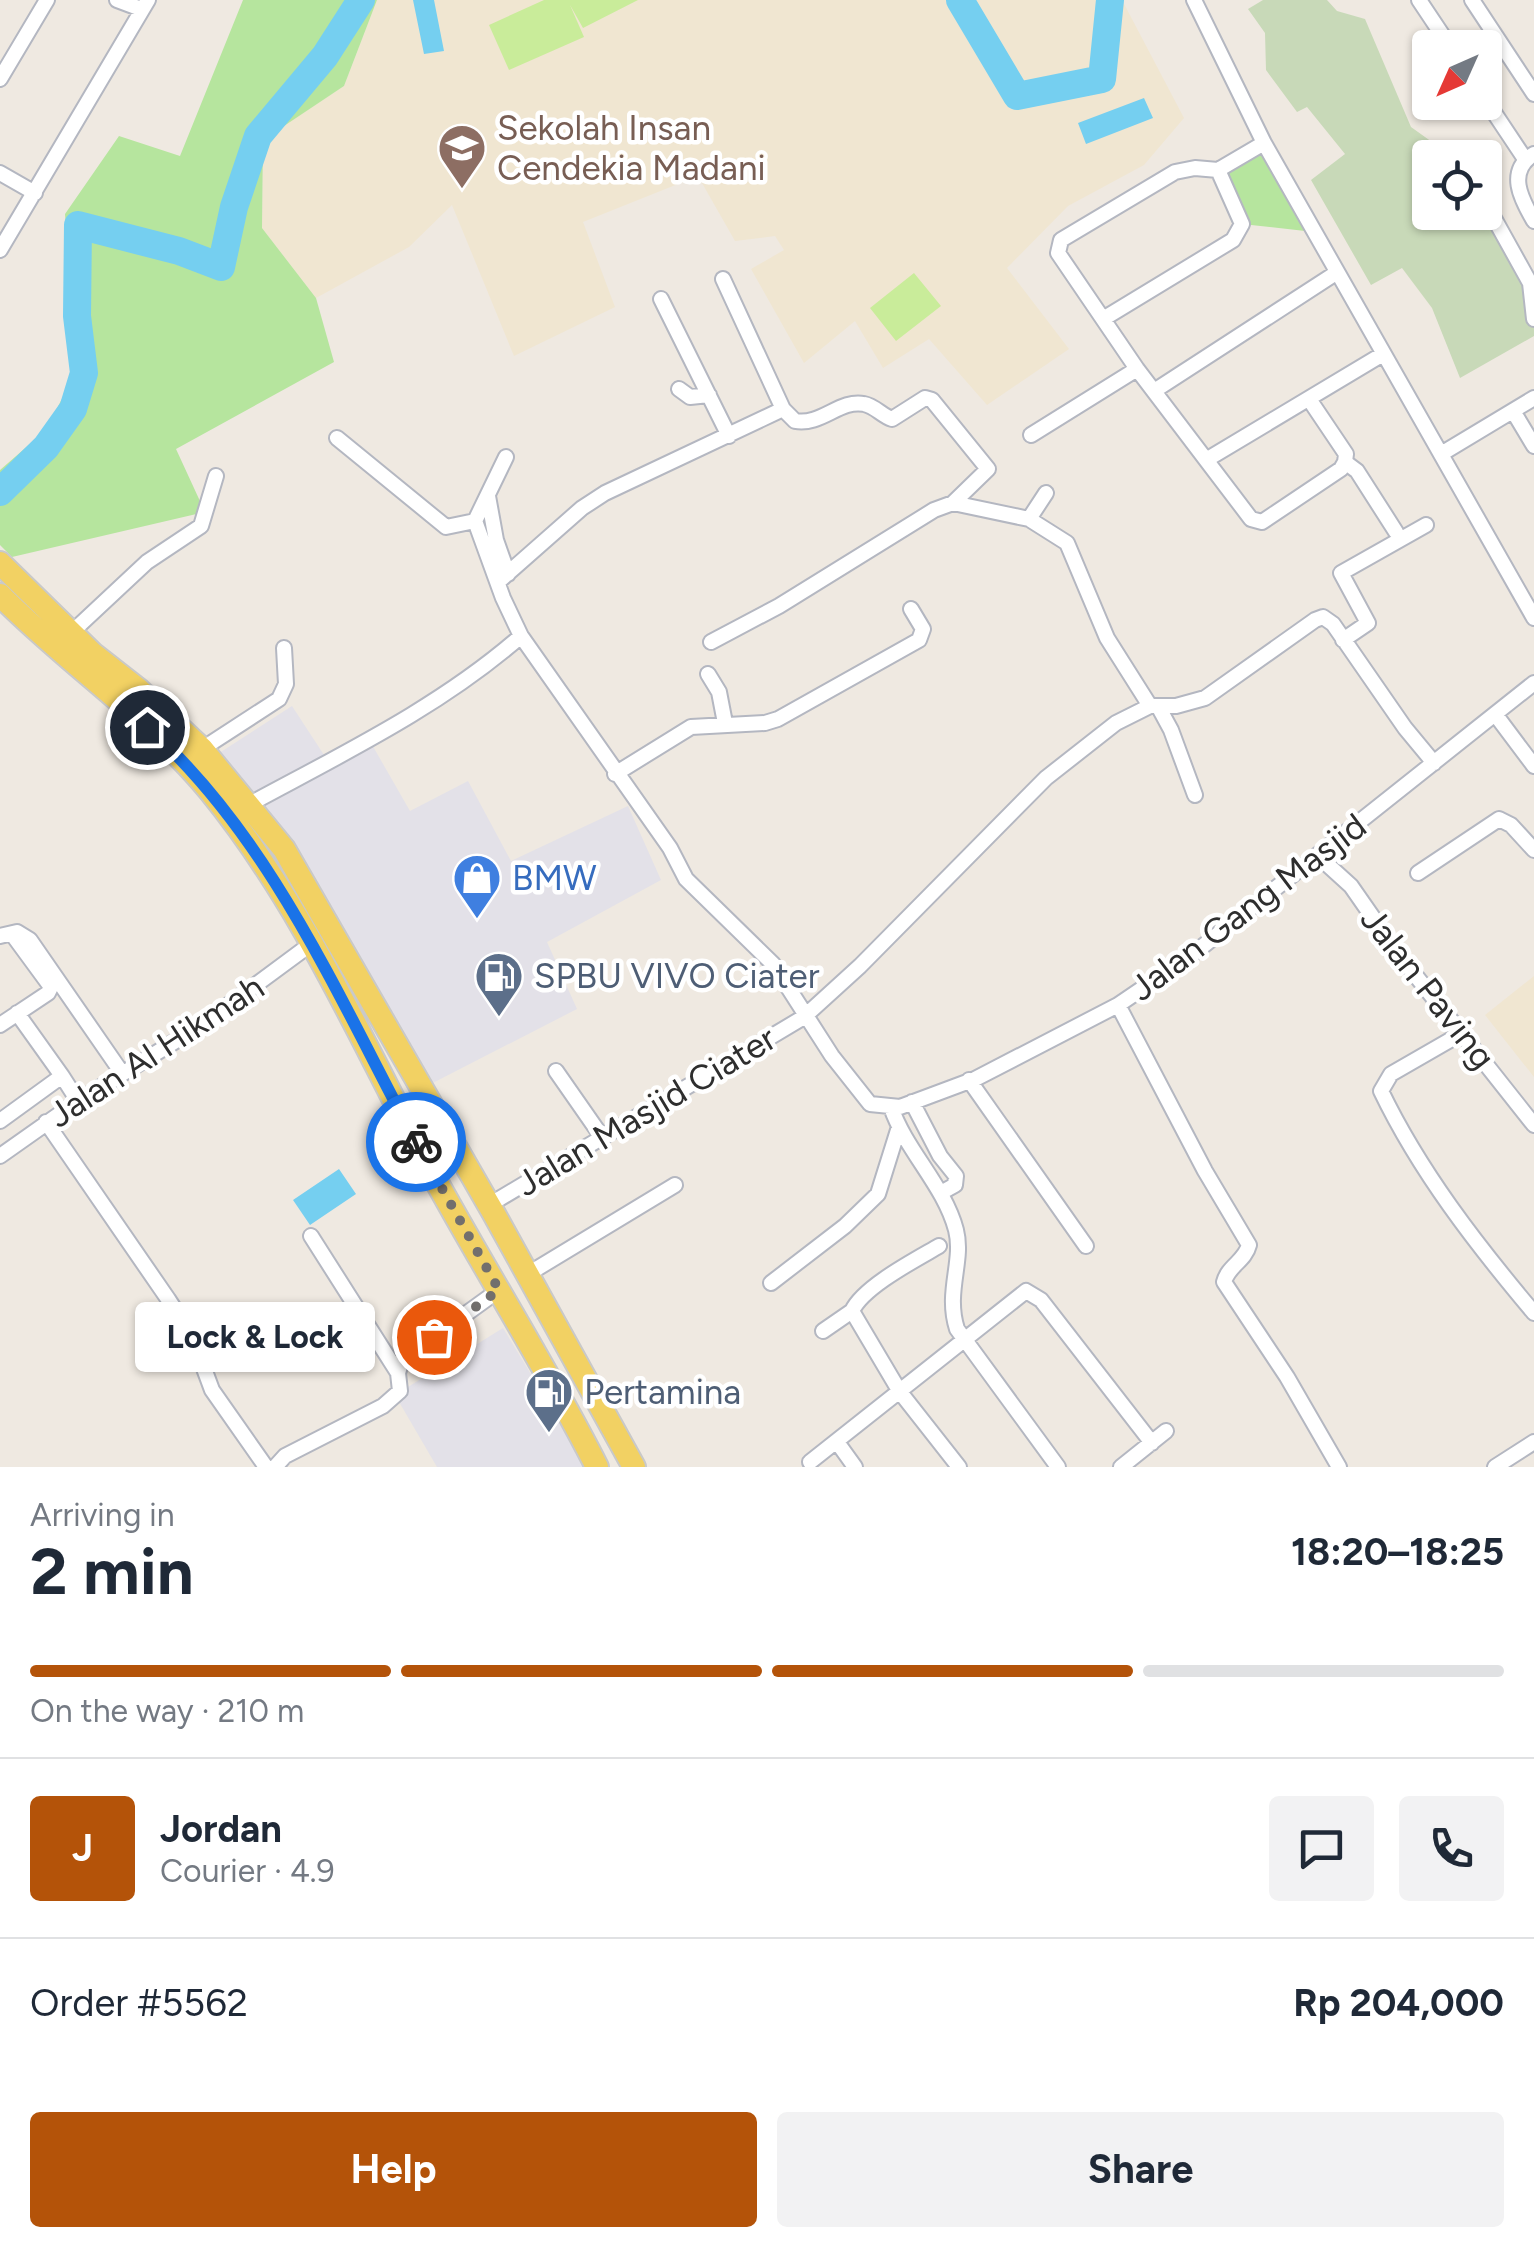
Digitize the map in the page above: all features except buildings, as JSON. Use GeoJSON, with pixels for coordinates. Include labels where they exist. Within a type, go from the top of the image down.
{"type":"FeatureCollection","features":[{"type":"Feature","properties":{"kind":"main road"},"geometry":{"type":"LineString","coordinates":[[0,562],[71,633],[202,749],[284,848],[634,1467]]}},
{"type":"Feature","properties":{"kind":"main road"},"geometry":{"type":"LineString","coordinates":[[0,595],[47,642],[169,746],[210,790],[311,944],[436,1180],[595,1462],[621,1442]]}},
{"type":"Feature","properties":{"kind":"main road"},"geometry":{"type":"LineString","coordinates":[[436,1180],[465,1167]]}},
{"type":"Feature","properties":{"kind":"street"},"geometry":{"type":"LineString","coordinates":[[0,79],[47,0]]}},
{"type":"Feature","properties":{"kind":"street"},"geometry":{"type":"LineString","coordinates":[[0,250],[145,5],[117,0]]}},
{"type":"Feature","properties":{"kind":"street"},"geometry":{"type":"LineString","coordinates":[[1194,0],[1264,143],[1534,618]]}},
{"type":"Feature","properties":{"kind":"street"},"geometry":{"type":"LineString","coordinates":[[1419,0],[1439,30]]}},
{"type":"Feature","properties":{"kind":"street"},"geometry":{"type":"LineString","coordinates":[[1472,0],[1534,94]]}},
{"type":"Feature","properties":{"kind":"street"},"geometry":{"type":"LineString","coordinates":[[1501,120],[1529,157],[1517,177],[1517,192],[1534,221]]}},
{"type":"Feature","properties":{"kind":"street"},"geometry":{"type":"LineString","coordinates":[[1264,143],[1218,170],[1195,168],[1175,172],[1060,240],[1058,253],[1137,369],[1251,518],[1262,522],[1342,469],[1346,462],[1346,454],[1309,399]]}},
{"type":"Feature","properties":{"kind":"street"},"geometry":{"type":"LineString","coordinates":[[1103,319],[1240,232],[1242,224],[1218,170]]}},
{"type":"Feature","properties":{"kind":"street"},"geometry":{"type":"LineString","coordinates":[[0,173],[35,194]]}},
{"type":"Feature","properties":{"kind":"street"},"geometry":{"type":"LineString","coordinates":[[1500,230],[1530,284],[1534,319]]}},
{"type":"Feature","properties":{"kind":"street"},"geometry":{"type":"LineString","coordinates":[[1154,390],[1336,273]]}},
{"type":"Feature","properties":{"kind":"street"},"geometry":{"type":"LineString","coordinates":[[711,642],[779,606],[934,510],[953,503],[988,469],[928,398],[892,419],[864,404],[806,423],[795,421],[784,410],[723,279]]}},
{"type":"Feature","properties":{"kind":"street"},"geometry":{"type":"LineString","coordinates":[[661,299],[728,436]]}},
{"type":"Feature","properties":{"kind":"street"},"geometry":{"type":"LineString","coordinates":[[1206,460],[1383,354]]}},
{"type":"Feature","properties":{"kind":"street"},"geometry":{"type":"LineString","coordinates":[[1031,435],[1137,369]]}},
{"type":"Feature","properties":{"kind":"street"},"geometry":{"type":"LineString","coordinates":[[679,390],[690,397],[708,395]]}},
{"type":"Feature","properties":{"kind":"street"},"geometry":{"type":"LineString","coordinates":[[1441,454],[1534,398]]}},
{"type":"Feature","properties":{"kind":"street"},"geometry":{"type":"LineString","coordinates":[[503,578],[582,508],[605,493],[784,410]]}},
{"type":"Feature","properties":{"kind":"street"},"geometry":{"type":"LineString","coordinates":[[1513,411],[1534,446]]}},
{"type":"Feature","properties":{"kind":"street"},"geometry":{"type":"LineString","coordinates":[[337,438],[446,527],[475,521]]}},
{"type":"Feature","properties":{"kind":"street"},"geometry":{"type":"LineString","coordinates":[[475,521],[506,457]]}},
{"type":"Feature","properties":{"kind":"street"},"geometry":{"type":"LineString","coordinates":[[1346,462],[1357,472],[1396,532]]}},
{"type":"Feature","properties":{"kind":"street"},"geometry":{"type":"LineString","coordinates":[[71,633],[136,570],[200,526],[216,476]]}},
{"type":"Feature","properties":{"kind":"street"},"geometry":{"type":"LineString","coordinates":[[1029,519],[1046,493]]}},
{"type":"Feature","properties":{"kind":"street"},"geometry":{"type":"LineString","coordinates":[[488,496],[503,578],[521,636],[670,848],[686,879],[772,964],[804,1016],[870,1104],[891,1107],[898,1130],[949,1212],[956,1232],[952,1314],[965,1340],[1058,1467]]}},
{"type":"Feature","properties":{"kind":"street"},"geometry":{"type":"LineString","coordinates":[[953,503],[1029,519],[1067,543],[1107,638],[1171,730],[1195,795]]}},
{"type":"Feature","properties":{"kind":"street"},"geometry":{"type":"LineString","coordinates":[[475,521],[503,578]]}},
{"type":"Feature","properties":{"kind":"street"},"geometry":{"type":"LineString","coordinates":[[1426,525],[1342,574],[1368,622],[1343,640],[1434,763]]}},
{"type":"Feature","properties":{"kind":"street"},"geometry":{"type":"LineString","coordinates":[[615,774],[690,726],[778,719],[919,640],[923,629],[911,608]]}},
{"type":"Feature","properties":{"kind":"street","name":"Jalan Masjid Ciater"},"geometry":{"type":"LineString","coordinates":[[489,1205],[804,1016],[860,966],[1046,778],[1116,723],[1154,706],[1176,706],[1205,698],[1315,620],[1328,619],[1343,640]]}},
{"type":"Feature","properties":{"kind":"street"},"geometry":{"type":"LineString","coordinates":[[248,805],[415,714],[481,670],[521,636]]}},
{"type":"Feature","properties":{"kind":"street"},"geometry":{"type":"LineString","coordinates":[[202,749],[280,699],[286,684],[284,648]]}},
{"type":"Feature","properties":{"kind":"street"},"geometry":{"type":"LineString","coordinates":[[708,674],[719,692],[726,722]]}},
{"type":"Feature","properties":{"kind":"street","name":"Jalan Gang Masjid"},"geometry":{"type":"LineString","coordinates":[[891,1107],[969,1080],[1118,1005],[1193,954],[1534,683]]}},
{"type":"Feature","properties":{"kind":"street"},"geometry":{"type":"LineString","coordinates":[[1494,714],[1534,766]]}},
{"type":"Feature","properties":{"kind":"street"},"geometry":{"type":"LineString","coordinates":[[1418,873],[1499,819],[1511,824],[1534,850]]}},
{"type":"Feature","properties":{"kind":"street","name":"Jalan Paving"},"geometry":{"type":"LineString","coordinates":[[1318,856],[1351,886],[1397,952],[1534,1124]]}},
{"type":"Feature","properties":{"kind":"street"},"geometry":{"type":"LineString","coordinates":[[0,1024],[48,993],[51,987],[8,937],[18,932],[30,940],[122,1073]]}},
{"type":"Feature","properties":{"kind":"street","name":"Jalan Al Hikmah"},"geometry":{"type":"LineString","coordinates":[[0,1156],[78,1101],[200,1026],[311,944]]}},
{"type":"Feature","properties":{"kind":"street"},"geometry":{"type":"LineString","coordinates":[[1118,1005],[1205,1171],[1250,1245],[1224,1282],[1340,1467]]}},
{"type":"Feature","properties":{"kind":"street"},"geometry":{"type":"LineString","coordinates":[[17,1013],[78,1101]]}},
{"type":"Feature","properties":{"kind":"street"},"geometry":{"type":"LineString","coordinates":[[1464,1032],[1391,1074],[1381,1091],[1447,1203],[1534,1313]]}},
{"type":"Feature","properties":{"kind":"street"},"geometry":{"type":"LineString","coordinates":[[556,1071],[602,1137]]}},
{"type":"Feature","properties":{"kind":"street"},"geometry":{"type":"LineString","coordinates":[[0,1121],[62,1076]]}},
{"type":"Feature","properties":{"kind":"street"},"geometry":{"type":"LineString","coordinates":[[969,1080],[1086,1246]]}},
{"type":"Feature","properties":{"kind":"street"},"geometry":{"type":"LineString","coordinates":[[912,1102],[940,1156],[956,1176],[955,1185],[946,1190]]}},
{"type":"Feature","properties":{"kind":"street"},"geometry":{"type":"LineString","coordinates":[[46,1122],[192,1336],[212,1390],[266,1467]]}},
{"type":"Feature","properties":{"kind":"street"},"geometry":{"type":"LineString","coordinates":[[771,1283],[845,1226],[878,1194],[898,1130]]}},
{"type":"Feature","properties":{"kind":"street"},"geometry":{"type":"LineString","coordinates":[[528,1274],[675,1185]]}},
{"type":"Feature","properties":{"kind":"street"},"geometry":{"type":"LineString","coordinates":[[311,1236],[398,1373]]}},
{"type":"Feature","properties":{"kind":"street"},"geometry":{"type":"LineString","coordinates":[[823,1331],[852,1311],[854,1304],[886,1279],[939,1246]]}},
{"type":"Feature","properties":{"kind":"street"},"geometry":{"type":"LineString","coordinates":[[275,1467],[285,1456],[397,1396],[402,1360],[499,1290]]}},
{"type":"Feature","properties":{"kind":"street"},"geometry":{"type":"LineString","coordinates":[[810,1462],[1020,1294],[1032,1292],[1152,1443]]}},
{"type":"Feature","properties":{"kind":"street"},"geometry":{"type":"LineString","coordinates":[[852,1311],[900,1392],[959,1467]]}},
{"type":"Feature","properties":{"kind":"street"},"geometry":{"type":"LineString","coordinates":[[1121,1467],[1166,1431]]}},
{"type":"Feature","properties":{"kind":"street"},"geometry":{"type":"LineString","coordinates":[[837,1442],[856,1467]]}},
{"type":"Feature","properties":{"kind":"street"},"geometry":{"type":"LineString","coordinates":[[1496,1467],[1534,1442]]}},
{"type":"Feature","properties":{"kind":"shaded area","name":"Sekolah Insan Cendekia Madani"},"geometry":{"type":"Polygon","coordinates":[[[377,0],[1122,0],[1184,118],[1144,165],[1068,206],[1007,268],[1069,349],[987,405],[929,339],[883,368],[855,321],[804,363],[751,269],[784,250],[775,236],[735,241],[698,176],[583,222],[615,307],[514,356],[452,205],[409,247],[316,298],[262,228],[263,139],[344,86],[377,0]]]}},
{"type":"Feature","properties":{"kind":"shaded area"},"geometry":{"type":"Polygon","coordinates":[[[292,706],[326,758],[367,736],[410,811],[468,781],[511,861],[628,806],[661,880],[547,942],[577,1009],[421,1089],[268,824],[210,759],[292,706]]]}},
{"type":"Feature","properties":{"kind":"shaded area"},"geometry":{"type":"Polygon","coordinates":[[[1534,976],[1534,1077],[1485,1015],[1534,976]]]}},
{"type":"Feature","properties":{"kind":"shaded area"},"geometry":{"type":"Polygon","coordinates":[[[503,1328],[587,1467],[437,1467],[395,1395],[503,1328]]]}},
{"type":"Feature","properties":{"kind":"green space"},"geometry":{"type":"Polygon","coordinates":[[[243,0],[377,0],[344,86],[263,140],[262,228],[316,298],[334,362],[176,449],[205,512],[12,557],[0,545],[0,470],[46,430],[68,387],[74,348],[65,214],[119,136],[180,156],[243,0]]]}},
{"type":"Feature","properties":{"kind":"green space"},"geometry":{"type":"Polygon","coordinates":[[[544,0],[638,0],[583,28],[570,5],[584,37],[509,70],[489,25],[544,0]]]}},
{"type":"Feature","properties":{"kind":"green space"},"geometry":{"type":"Polygon","coordinates":[[[1263,0],[1327,0],[1337,11],[1365,19],[1411,127],[1429,140],[1412,140],[1412,230],[1495,230],[1534,303],[1534,336],[1460,378],[1432,308],[1402,268],[1371,285],[1311,180],[1345,154],[1307,107],[1297,112],[1266,70],[1265,33],[1248,9],[1263,0]]]}},
{"type":"Feature","properties":{"kind":"green space"},"geometry":{"type":"Polygon","coordinates":[[[1264,143],[1314,232],[1242,224],[1218,170],[1264,143]]]}},
{"type":"Feature","properties":{"kind":"green space"},"geometry":{"type":"Polygon","coordinates":[[[914,273],[941,306],[896,341],[870,308],[914,273]]]}},
{"type":"Feature","properties":{"kind":"water"},"geometry":{"type":"Polygon","coordinates":[[[413,0],[434,0],[444,51],[424,54],[413,0]]]}},
{"type":"Feature","properties":{"kind":"water"},"geometry":{"type":"Polygon","coordinates":[[[1144,98],[1153,118],[1086,144],[1078,123],[1144,98]]]}},
{"type":"Feature","properties":{"kind":"water"},"geometry":{"type":"Polygon","coordinates":[[[339,1169],[356,1194],[310,1225],[293,1200],[339,1169]]]}},
{"type":"Feature","properties":{"kind":"waterway"},"geometry":{"type":"LineString","coordinates":[[0,492],[46,447],[73,409],[84,373],[77,316],[78,225],[179,251],[221,267],[234,207],[258,136],[325,56],[361,0]]}},
{"type":"Feature","properties":{"kind":"waterway"},"geometry":{"type":"LineString","coordinates":[[960,0],[1017,96],[1102,79],[1110,0]]}},
{"type":"Feature","properties":{"kind":"way so far"},"geometry":{"type":"LineString","coordinates":[[416,1142],[499,1290],[434,1337]]}},
{"type":"Feature","properties":{"kind":"place","name":"Sekolah Insan Cendekia Madani"},"geometry":{"type":"Point","coordinates":[462,190]}},
{"type":"Feature","properties":{"kind":"place","name":"BMW"},"geometry":{"type":"Point","coordinates":[477,920]}},
{"type":"Feature","properties":{"kind":"place","name":"SPBU VIVO Ciater"},"geometry":{"type":"Point","coordinates":[499,1018]}},
{"type":"Feature","properties":{"kind":"place","name":"Lock & Lock"},"geometry":{"type":"Point","coordinates":[434,1337]}},
{"type":"Feature","properties":{"kind":"place","name":"Pertamina"},"geometry":{"type":"Point","coordinates":[549,1434]}},
{"type":"Feature","properties":{"kind":"route"},"geometry":{"type":"LineString","coordinates":[[147,727],[210,790],[252,849],[311,944],[416,1142]]}}]}
